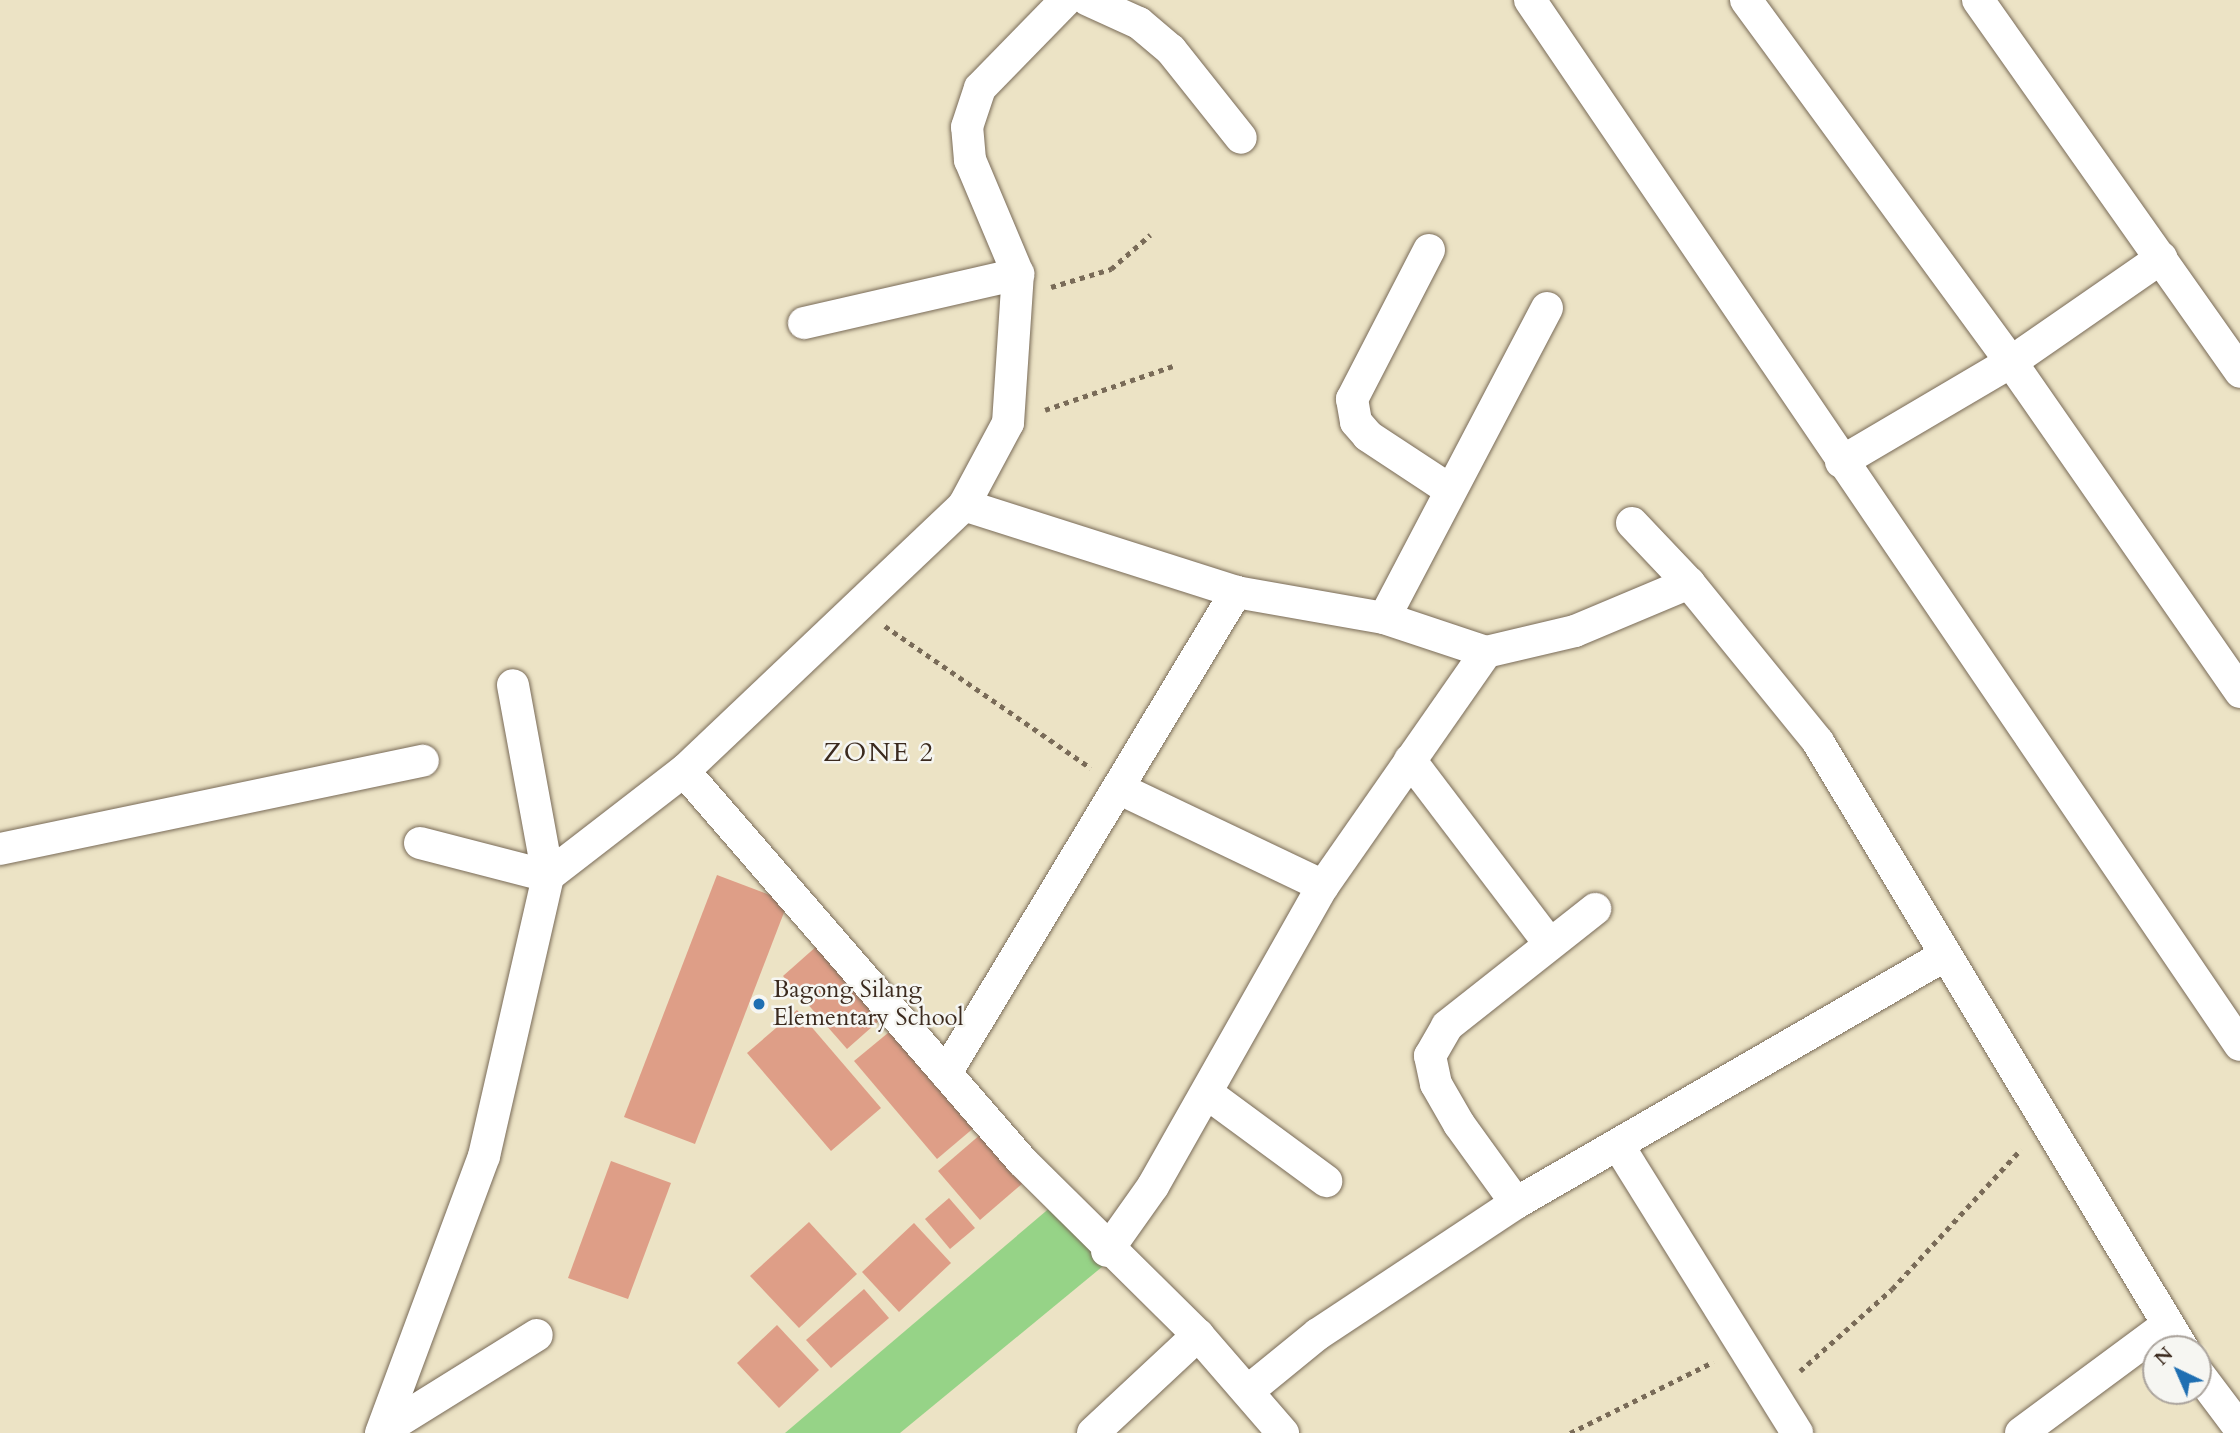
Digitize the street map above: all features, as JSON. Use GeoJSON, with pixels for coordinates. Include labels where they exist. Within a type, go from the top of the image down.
{"type":"FeatureCollection","features":[{"type":"Feature","properties":{"kind":"street"},"geometry":{"type":"LineString","coordinates":[[548,876],[684,771],[964,505],[1008,423],[1019,284],[970,160],[967,127],[980,88],[1066,0]]}},
{"type":"Feature","properties":{"kind":"street"},"geometry":{"type":"LineString","coordinates":[[1088,0],[1139,23],[1171,50],[1241,138]]}},
{"type":"Feature","properties":{"kind":"street"},"geometry":{"type":"LineString","coordinates":[[1530,0],[1841,462],[2240,1045]]}},
{"type":"Feature","properties":{"kind":"street"},"geometry":{"type":"LineString","coordinates":[[1746,0],[2011,362],[2240,692]]}},
{"type":"Feature","properties":{"kind":"street"},"geometry":{"type":"LineString","coordinates":[[1978,0],[2240,372]]}},
{"type":"Feature","properties":{"kind":"street"},"geometry":{"type":"LineString","coordinates":[[1429,250],[1352,399],[1356,422],[1368,436],[1450,491]]}},
{"type":"Feature","properties":{"kind":"street"},"geometry":{"type":"LineString","coordinates":[[1841,462],[2011,362],[2161,258]]}},
{"type":"Feature","properties":{"kind":"street"},"geometry":{"type":"LineString","coordinates":[[804,323],[1019,284]]}},
{"type":"Feature","properties":{"kind":"street"},"geometry":{"type":"LineString","coordinates":[[1384,618],[1547,307]]}},
{"type":"Feature","properties":{"kind":"street"},"geometry":{"type":"LineString","coordinates":[[964,505],[1236,592],[1384,618],[1486,652],[1575,631],[1689,583]]}},
{"type":"Feature","properties":{"kind":"street"},"geometry":{"type":"LineString","coordinates":[[1632,523],[1689,583],[1818,742],[2043,1125],[2174,1335]]}},
{"type":"Feature","properties":{"kind":"street"},"geometry":{"type":"LineString","coordinates":[[946,1073],[1120,789],[1236,592]]}},
{"type":"Feature","properties":{"kind":"street"},"geometry":{"type":"LineString","coordinates":[[1107,1251],[1208,1094],[1324,887],[1486,652]]}},
{"type":"Feature","properties":{"kind":"street"},"geometry":{"type":"LineString","coordinates":[[385,1430],[484,1156],[548,876],[513,685]]}},
{"type":"Feature","properties":{"kind":"street"},"geometry":{"type":"LineString","coordinates":[[1410,760],[1549,943]]}},
{"type":"Feature","properties":{"kind":"street"},"geometry":{"type":"LineString","coordinates":[[0,849],[423,761]]}},
{"type":"Feature","properties":{"kind":"street"},"geometry":{"type":"LineString","coordinates":[[684,771],[946,1073],[1107,1251],[1198,1335],[1283,1433]]}},
{"type":"Feature","properties":{"kind":"street"},"geometry":{"type":"LineString","coordinates":[[1120,789],[1324,887]]}},
{"type":"Feature","properties":{"kind":"street"},"geometry":{"type":"LineString","coordinates":[[420,844],[548,876]]}},
{"type":"Feature","properties":{"kind":"street"},"geometry":{"type":"LineString","coordinates":[[1516,1203],[1459,1124],[1436,1084],[1430,1056],[1447,1026],[1595,909]]}},
{"type":"Feature","properties":{"kind":"street"},"geometry":{"type":"LineString","coordinates":[[1248,1391],[1318,1334],[1516,1203],[1943,956]]}},
{"type":"Feature","properties":{"kind":"street"},"geometry":{"type":"LineString","coordinates":[[1208,1094],[1326,1181]]}},
{"type":"Feature","properties":{"kind":"street"},"geometry":{"type":"LineString","coordinates":[[1618,1145],[1797,1433]]}},
{"type":"Feature","properties":{"kind":"street"},"geometry":{"type":"LineString","coordinates":[[385,1430],[537,1335]]}},
{"type":"Feature","properties":{"kind":"street"},"geometry":{"type":"LineString","coordinates":[[1093,1433],[1198,1335]]}},
{"type":"Feature","properties":{"kind":"street"},"geometry":{"type":"LineString","coordinates":[[2021,1433],[2142,1358]]}},
{"type":"Feature","properties":{"kind":"street"},"geometry":{"type":"LineString","coordinates":[[2212,1392],[2240,1429]]}},
{"type":"Feature","properties":{"kind":"path"},"geometry":{"type":"LineString","coordinates":[[1019,284],[1111,269],[1150,234]]}},
{"type":"Feature","properties":{"kind":"path"},"geometry":{"type":"LineString","coordinates":[[1008,423],[1173,366]]}},
{"type":"Feature","properties":{"kind":"path"},"geometry":{"type":"LineString","coordinates":[[857,605],[1120,789]]}},
{"type":"Feature","properties":{"kind":"path"},"geometry":{"type":"LineString","coordinates":[[1773,1394],[1892,1289],[2043,1125]]}},
{"type":"Feature","properties":{"kind":"path"},"geometry":{"type":"LineString","coordinates":[[1570,1433],[1745,1346]]}},
{"type":"Feature","properties":{"kind":"green space"},"geometry":{"type":"Polygon","coordinates":[[[1052,1206],[1108,1262],[900,1433],[785,1433],[1052,1206]]]}},
{"type":"Feature","properties":{"kind":"building"},"geometry":{"type":"Polygon","coordinates":[[[717,875],[788,902],[695,1144],[624,1117],[717,875]]]}},
{"type":"Feature","properties":{"kind":"building"},"geometry":{"type":"Polygon","coordinates":[[[818,945],[882,1018],[847,1049],[783,976],[818,945]]]}},
{"type":"Feature","properties":{"kind":"building"},"geometry":{"type":"Polygon","coordinates":[[[797,1010],[881,1108],[831,1151],[747,1053],[797,1010]]]}},
{"type":"Feature","properties":{"kind":"building"},"geometry":{"type":"Polygon","coordinates":[[[894,1028],[976,1126],[937,1159],[854,1061],[894,1028]]]}},
{"type":"Feature","properties":{"kind":"building"},"geometry":{"type":"Polygon","coordinates":[[[981,1134],[1023,1183],[980,1220],[938,1171],[981,1134]]]}},
{"type":"Feature","properties":{"kind":"building"},"geometry":{"type":"Polygon","coordinates":[[[611,1161],[671,1183],[628,1299],[568,1278],[611,1161]]]}},
{"type":"Feature","properties":{"kind":"building"},"geometry":{"type":"Polygon","coordinates":[[[949,1198],[975,1228],[950,1249],[925,1219],[949,1198]]]}},
{"type":"Feature","properties":{"kind":"building"},"geometry":{"type":"Polygon","coordinates":[[[809,1222],[857,1274],[799,1328],[750,1276],[809,1222]]]}},
{"type":"Feature","properties":{"kind":"building"},"geometry":{"type":"Polygon","coordinates":[[[914,1223],[951,1263],[899,1312],[862,1272],[914,1223]]]}},
{"type":"Feature","properties":{"kind":"building"},"geometry":{"type":"Polygon","coordinates":[[[864,1289],[889,1318],[831,1368],[806,1340],[864,1289]]]}},
{"type":"Feature","properties":{"kind":"building"},"geometry":{"type":"Polygon","coordinates":[[[777,1325],[819,1370],[779,1408],[737,1363],[777,1325]]]}},
{"type":"Feature","properties":{"kind":"place","name":"Bagong Silang Elementary School"},"geometry":{"type":"Point","coordinates":[759,1004]}},
{"type":"Feature","properties":{"kind":"district","name":"ZONE 2"},"geometry":{"type":"Point","coordinates":[879,753]}}]}
